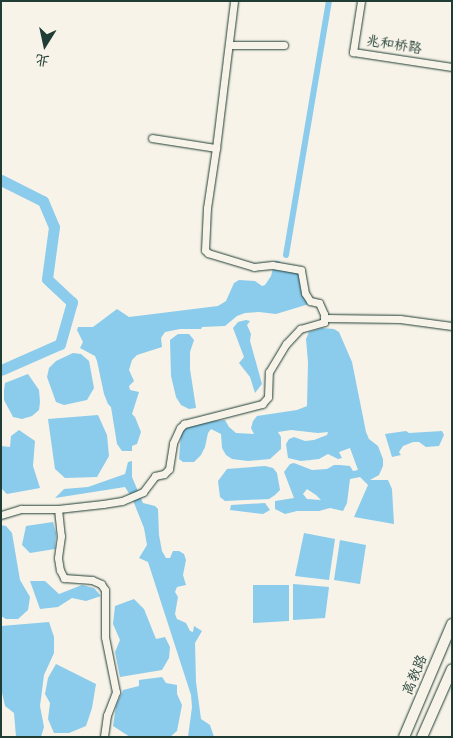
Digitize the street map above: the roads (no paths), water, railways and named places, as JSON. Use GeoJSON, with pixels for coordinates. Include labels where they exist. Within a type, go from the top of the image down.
{"type":"FeatureCollection","features":[{"type":"Feature","properties":{"kind":"main road","name":"高教路"},"geometry":{"type":"LineString","coordinates":[[404,737],[452,624]]}},
{"type":"Feature","properties":{"kind":"main road"},"geometry":{"type":"LineString","coordinates":[[422,737],[452,669]]}},
{"type":"Feature","properties":{"kind":"street"},"geometry":{"type":"LineString","coordinates":[[234,1],[207,208],[205,250],[208,253],[254,266],[272,265],[301,270],[305,293],[310,301],[319,303],[325,318]]}},
{"type":"Feature","properties":{"kind":"street","name":"兆和桥路"},"geometry":{"type":"LineString","coordinates":[[361,1],[353,52],[452,67]]}},
{"type":"Feature","properties":{"kind":"street"},"geometry":{"type":"LineString","coordinates":[[228,45],[284,46]]}},
{"type":"Feature","properties":{"kind":"street"},"geometry":{"type":"LineString","coordinates":[[152,138],[216,148]]}},
{"type":"Feature","properties":{"kind":"street"},"geometry":{"type":"LineString","coordinates":[[325,318],[400,319],[452,326]]}},
{"type":"Feature","properties":{"kind":"street"},"geometry":{"type":"LineString","coordinates":[[1,515],[21,509],[58,509],[122,501],[147,490],[155,476],[164,474],[169,469],[173,443],[180,428],[193,422],[262,404],[268,397],[269,372],[286,344],[300,328],[320,324],[325,318]]}},
{"type":"Feature","properties":{"kind":"street"},"geometry":{"type":"LineString","coordinates":[[58,509],[62,536],[58,558],[60,570],[64,578],[92,580],[101,584],[105,590],[105,637],[116,692],[107,715],[104,737]]}},
{"type":"Feature","properties":{"kind":"water"},"geometry":{"type":"Polygon","coordinates":[[[275,261],[279,261],[284,268],[299,273],[309,304],[276,314],[245,313],[237,316],[225,326],[165,332],[161,338],[162,347],[137,355],[132,360],[129,370],[134,381],[129,386],[130,390],[139,392],[132,414],[141,432],[137,444],[132,446],[132,451],[122,451],[117,444],[111,407],[104,394],[97,361],[95,356],[80,348],[83,342],[77,330],[78,327],[93,327],[117,309],[129,317],[218,306],[226,301],[234,283],[239,280],[255,281],[262,286],[265,285],[271,276],[275,261]]]}},
{"type":"Feature","properties":{"kind":"water"},"geometry":{"type":"Polygon","coordinates":[[[250,321],[247,325],[251,334],[250,341],[262,384],[255,393],[250,377],[239,363],[244,357],[233,328],[238,322],[250,321]]]}},
{"type":"Feature","properties":{"kind":"water"},"geometry":{"type":"Polygon","coordinates":[[[322,328],[334,329],[339,332],[352,362],[366,432],[369,439],[378,446],[383,459],[383,466],[379,475],[370,480],[388,480],[392,489],[394,524],[354,517],[368,485],[360,477],[350,479],[347,503],[343,511],[330,508],[319,511],[297,511],[285,514],[275,509],[275,501],[294,498],[284,472],[290,464],[294,463],[312,470],[327,469],[334,465],[340,465],[350,466],[353,471],[358,470],[350,448],[339,452],[342,458],[338,459],[328,454],[319,459],[301,461],[288,458],[286,444],[289,439],[294,437],[305,441],[314,440],[327,435],[328,432],[318,433],[291,430],[278,432],[281,437],[281,449],[270,459],[248,461],[232,459],[226,455],[222,448],[221,434],[211,429],[201,455],[194,462],[183,462],[179,459],[181,433],[188,423],[225,420],[236,433],[254,434],[251,428],[257,416],[297,410],[307,406],[308,362],[306,339],[309,332],[322,328]],[[307,489],[303,494],[307,499],[321,500],[307,489]]]}},
{"type":"Feature","properties":{"kind":"water"},"geometry":{"type":"Polygon","coordinates":[[[178,334],[189,334],[194,340],[190,352],[190,369],[196,408],[189,409],[181,405],[176,397],[171,376],[170,340],[178,334]]]}},
{"type":"Feature","properties":{"kind":"water"},"geometry":{"type":"Polygon","coordinates":[[[73,353],[81,354],[89,361],[94,388],[87,400],[64,405],[56,402],[47,377],[49,368],[56,361],[73,353]]]}},
{"type":"Feature","properties":{"kind":"water"},"geometry":{"type":"Polygon","coordinates":[[[28,374],[39,390],[39,410],[32,416],[22,419],[13,417],[4,400],[5,383],[28,374]]]}},
{"type":"Feature","properties":{"kind":"water"},"geometry":{"type":"Polygon","coordinates":[[[98,415],[107,435],[109,456],[97,477],[65,478],[55,469],[48,419],[98,415]]]}},
{"type":"Feature","properties":{"kind":"water"},"geometry":{"type":"Polygon","coordinates":[[[19,430],[35,441],[33,466],[40,488],[7,494],[1,488],[1,446],[10,447],[11,436],[19,430]]]}},
{"type":"Feature","properties":{"kind":"water"},"geometry":{"type":"Polygon","coordinates":[[[406,431],[409,433],[442,431],[444,435],[439,446],[426,447],[419,442],[413,442],[403,446],[399,452],[401,455],[392,457],[385,434],[406,431]]]}},
{"type":"Feature","properties":{"kind":"water"},"geometry":{"type":"Polygon","coordinates":[[[132,461],[132,477],[143,503],[155,506],[158,509],[162,551],[166,558],[170,558],[173,551],[179,551],[184,554],[186,560],[183,575],[186,585],[177,587],[175,592],[178,597],[175,614],[177,619],[186,623],[190,631],[193,632],[194,626],[202,631],[195,643],[196,682],[201,719],[210,725],[214,737],[188,737],[192,707],[191,695],[148,562],[139,558],[147,545],[144,528],[132,498],[125,487],[55,498],[64,489],[88,487],[125,474],[128,462],[132,461]]]}},
{"type":"Feature","properties":{"kind":"water"},"geometry":{"type":"Polygon","coordinates":[[[265,466],[273,468],[277,473],[280,490],[275,495],[269,499],[225,501],[220,497],[218,481],[227,469],[265,466]]]}},
{"type":"Feature","properties":{"kind":"water"},"geometry":{"type":"Polygon","coordinates":[[[265,503],[270,510],[263,514],[230,510],[231,505],[265,503]]]}},
{"type":"Feature","properties":{"kind":"water"},"geometry":{"type":"Polygon","coordinates":[[[53,522],[56,533],[55,549],[30,553],[22,545],[26,526],[53,522]]]}},
{"type":"Feature","properties":{"kind":"water"},"geometry":{"type":"Polygon","coordinates":[[[1,525],[6,526],[12,533],[20,580],[30,597],[28,610],[18,619],[6,619],[1,616],[1,525]]]}},
{"type":"Feature","properties":{"kind":"water"},"geometry":{"type":"Polygon","coordinates":[[[304,533],[335,539],[329,580],[295,576],[304,533]]]}},
{"type":"Feature","properties":{"kind":"water"},"geometry":{"type":"Polygon","coordinates":[[[340,540],[366,545],[360,584],[334,580],[340,540]]]}},
{"type":"Feature","properties":{"kind":"water"},"geometry":{"type":"Polygon","coordinates":[[[30,581],[45,581],[59,594],[82,585],[94,588],[101,596],[86,601],[72,598],[58,607],[40,609],[30,581]]]}},
{"type":"Feature","properties":{"kind":"water"},"geometry":{"type":"Polygon","coordinates":[[[293,584],[329,587],[325,618],[293,620],[293,584]]]}},
{"type":"Feature","properties":{"kind":"water"},"geometry":{"type":"Polygon","coordinates":[[[253,585],[289,585],[289,621],[253,623],[253,585]]]}},
{"type":"Feature","properties":{"kind":"water"},"geometry":{"type":"Polygon","coordinates":[[[134,599],[144,609],[156,639],[165,637],[170,647],[169,658],[162,670],[120,677],[115,652],[120,640],[113,624],[115,606],[134,599]]]}},
{"type":"Feature","properties":{"kind":"water"},"geometry":{"type":"Polygon","coordinates":[[[49,622],[54,637],[54,653],[44,675],[40,706],[44,727],[41,737],[16,737],[14,713],[5,706],[1,688],[1,626],[49,622]]]}},
{"type":"Feature","properties":{"kind":"water"},"geometry":{"type":"Polygon","coordinates":[[[56,664],[96,684],[92,708],[86,726],[69,733],[54,733],[48,719],[50,703],[45,694],[48,678],[56,664]]]}},
{"type":"Feature","properties":{"kind":"water"},"geometry":{"type":"Polygon","coordinates":[[[162,677],[166,683],[177,685],[177,694],[182,705],[177,731],[170,737],[130,737],[113,726],[116,706],[123,690],[139,686],[139,680],[162,677]]]}},
{"type":"Feature","properties":{"kind":"waterway"},"geometry":{"type":"LineString","coordinates":[[286,255],[329,1]]}},
{"type":"Feature","properties":{"kind":"waterway"},"geometry":{"type":"LineString","coordinates":[[1,180],[43,201],[54,227],[47,279],[72,302],[60,344],[1,370]]}}]}
